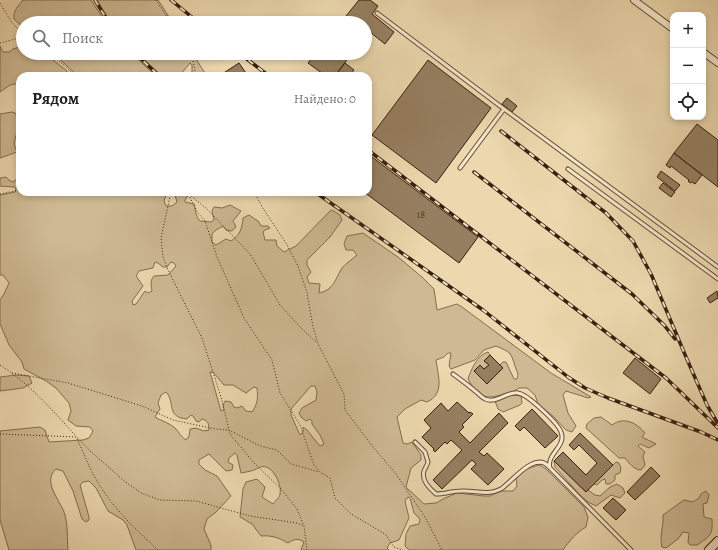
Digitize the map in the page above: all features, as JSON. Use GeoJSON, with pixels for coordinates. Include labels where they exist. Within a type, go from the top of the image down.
{"type":"FeatureCollection","features":[{"type":"Feature","properties":{"kind":"main road"},"geometry":{"type":"LineString","coordinates":[[709,550],[718,541]]}},
{"type":"Feature","properties":{"kind":"street"},"geometry":{"type":"LineString","coordinates":[[634,0],[670,27]]}},
{"type":"Feature","properties":{"kind":"street"},"geometry":{"type":"LineString","coordinates":[[706,54],[718,63]]}},
{"type":"Feature","properties":{"kind":"lane"},"geometry":{"type":"LineString","coordinates":[[377,13],[718,267]]}},
{"type":"Feature","properties":{"kind":"lane"},"geometry":{"type":"LineString","coordinates":[[460,168],[504,109]]}},
{"type":"Feature","properties":{"kind":"lane"},"geometry":{"type":"LineString","coordinates":[[568,169],[718,279]]}},
{"type":"Feature","properties":{"kind":"lane"},"geometry":{"type":"LineString","coordinates":[[415,442],[424,452],[428,462],[423,475],[425,481],[430,490],[436,494],[462,490],[492,493],[509,483],[520,471],[529,465],[543,462],[550,458],[560,444],[562,439],[558,426],[524,396],[517,393],[498,399],[484,398],[453,374]]}},
{"type":"Feature","properties":{"kind":"lane"},"geometry":{"type":"LineString","coordinates":[[550,458],[550,468]]}},
{"type":"Feature","properties":{"kind":"lane"},"geometry":{"type":"LineString","coordinates":[[543,462],[631,550]]}},
{"type":"Feature","properties":{"kind":"path"},"geometry":{"type":"LineString","coordinates":[[156,0],[166,16]]}},
{"type":"Feature","properties":{"kind":"path"},"geometry":{"type":"LineString","coordinates":[[0,3],[16,27]]}},
{"type":"Feature","properties":{"kind":"path"},"geometry":{"type":"LineString","coordinates":[[0,43],[16,37]]}},
{"type":"Feature","properties":{"kind":"path"},"geometry":{"type":"LineString","coordinates":[[58,60],[71,72]]}},
{"type":"Feature","properties":{"kind":"path"},"geometry":{"type":"LineString","coordinates":[[192,60],[195,72]]}},
{"type":"Feature","properties":{"kind":"path"},"geometry":{"type":"LineString","coordinates":[[0,194],[16,191]]}},
{"type":"Feature","properties":{"kind":"path"},"geometry":{"type":"LineString","coordinates":[[170,196],[161,238],[164,257],[168,270],[202,338],[221,397],[230,434],[254,463],[289,498],[297,509],[304,526],[307,550]]}},
{"type":"Feature","properties":{"kind":"path"},"geometry":{"type":"LineString","coordinates":[[189,196],[198,213],[205,221],[218,257],[244,318],[272,360],[280,393],[300,424],[311,457],[320,472]]}},
{"type":"Feature","properties":{"kind":"path"},"geometry":{"type":"LineString","coordinates":[[191,196],[250,254],[280,304],[302,329],[318,344]]}},
{"type":"Feature","properties":{"kind":"path"},"geometry":{"type":"LineString","coordinates":[[256,196],[286,243],[298,266],[307,293],[313,327],[318,344],[344,394],[345,410],[396,474],[442,550]]}},
{"type":"Feature","properties":{"kind":"path"},"geometry":{"type":"LineString","coordinates":[[0,365],[12,373],[44,401],[88,449],[123,480],[141,492],[160,500],[196,501],[250,516],[297,523],[304,526]]}},
{"type":"Feature","properties":{"kind":"path"},"geometry":{"type":"LineString","coordinates":[[12,373],[68,383],[142,406],[173,420],[214,429],[229,430],[260,446],[277,450],[291,464],[320,472],[330,478],[335,498],[351,514],[385,534],[394,547],[403,550]]}},
{"type":"Feature","properties":{"kind":"path"},"geometry":{"type":"LineString","coordinates":[[0,434],[77,437]]}},
{"type":"Feature","properties":{"kind":"path"},"geometry":{"type":"LineString","coordinates":[[77,437],[96,480],[112,503],[125,520],[158,550]]}},
{"type":"Feature","properties":{"kind":"shaded area"},"geometry":{"type":"Polygon","coordinates":[[[23,0],[91,0],[101,16],[16,16],[16,21],[14,19],[14,14],[23,0]]]}},
{"type":"Feature","properties":{"kind":"shaded area"},"geometry":{"type":"Polygon","coordinates":[[[97,0],[158,0],[168,16],[107,16],[97,0]]]}},
{"type":"Feature","properties":{"kind":"shaded area"},"geometry":{"type":"Polygon","coordinates":[[[0,46],[3,52],[9,52],[16,48],[16,60],[53,60],[67,71],[16,72],[16,84],[10,85],[0,92],[0,46]]]}},
{"type":"Feature","properties":{"kind":"shaded area"},"geometry":{"type":"Polygon","coordinates":[[[61,60],[139,60],[152,72],[74,72],[61,60]]]}},
{"type":"Feature","properties":{"kind":"shaded area"},"geometry":{"type":"Polygon","coordinates":[[[145,60],[197,60],[204,72],[192,72],[192,65],[190,63],[183,72],[158,72],[145,60]]]}},
{"type":"Feature","properties":{"kind":"shaded area"},"geometry":{"type":"Polygon","coordinates":[[[12,112],[16,115],[16,135],[14,144],[16,152],[0,158],[0,114],[12,112]]]}},
{"type":"Feature","properties":{"kind":"shaded area"},"geometry":{"type":"Polygon","coordinates":[[[6,177],[13,182],[16,179],[16,189],[15,187],[0,186],[0,178],[6,177]]]}},
{"type":"Feature","properties":{"kind":"shaded area"},"geometry":{"type":"Polygon","coordinates":[[[16,189],[16,196],[166,196],[164,201],[166,206],[172,206],[177,202],[175,196],[187,196],[185,202],[194,204],[198,219],[200,221],[211,222],[214,220],[212,211],[214,207],[222,208],[230,205],[241,211],[233,221],[236,227],[232,231],[226,230],[223,226],[216,230],[212,234],[212,242],[216,245],[226,239],[231,241],[234,239],[240,231],[243,218],[249,215],[258,221],[261,226],[268,226],[270,228],[263,232],[265,240],[276,240],[277,246],[284,252],[296,246],[332,210],[340,215],[342,220],[330,237],[307,260],[307,265],[311,272],[307,277],[309,283],[320,284],[319,293],[324,292],[331,287],[345,264],[357,255],[353,250],[346,250],[344,244],[347,236],[363,233],[398,257],[434,289],[437,310],[457,304],[551,373],[591,397],[588,398],[566,391],[563,395],[568,413],[576,426],[572,432],[566,430],[554,417],[538,404],[535,395],[527,388],[519,388],[508,393],[490,397],[481,395],[474,389],[468,379],[469,375],[478,359],[488,352],[490,355],[485,361],[489,365],[484,369],[480,365],[474,371],[487,384],[503,368],[500,365],[503,362],[506,362],[514,379],[517,379],[518,374],[514,361],[507,351],[496,346],[484,350],[475,360],[451,369],[449,366],[451,353],[448,353],[444,357],[436,360],[439,384],[433,399],[427,402],[421,400],[405,409],[397,417],[403,443],[407,444],[412,442],[421,455],[421,460],[411,468],[406,487],[424,504],[436,503],[457,493],[490,496],[500,491],[513,491],[517,486],[516,478],[526,469],[539,465],[546,469],[584,507],[588,517],[586,527],[573,537],[563,550],[409,550],[405,546],[406,534],[410,526],[419,524],[420,519],[414,513],[410,498],[408,497],[405,501],[409,518],[399,540],[390,543],[387,548],[389,550],[301,550],[304,542],[296,540],[288,543],[275,537],[261,536],[252,524],[240,517],[243,489],[246,482],[257,479],[265,487],[262,497],[273,504],[278,498],[280,494],[280,486],[272,471],[269,468],[262,467],[241,473],[237,455],[235,453],[229,458],[228,462],[233,465],[232,470],[226,471],[209,454],[199,460],[199,464],[205,470],[217,476],[231,496],[207,519],[204,529],[211,545],[211,550],[136,550],[127,525],[123,520],[108,511],[96,488],[89,481],[83,482],[80,485],[89,517],[89,520],[86,522],[82,519],[73,491],[63,471],[56,469],[52,474],[51,486],[65,515],[68,550],[9,550],[0,520],[0,431],[40,427],[45,430],[49,442],[83,440],[89,438],[93,431],[90,427],[76,426],[68,420],[71,411],[69,403],[56,388],[24,369],[22,362],[9,345],[0,324],[0,300],[9,283],[3,275],[0,275],[0,195],[15,192],[16,189]],[[155,262],[153,268],[139,271],[136,276],[143,286],[132,301],[133,305],[136,304],[145,291],[148,293],[152,291],[151,281],[154,276],[168,275],[176,266],[171,262],[167,267],[163,267],[155,262]],[[210,372],[221,411],[224,410],[223,405],[225,401],[231,402],[234,407],[237,408],[242,406],[246,411],[252,412],[257,400],[257,388],[254,387],[246,393],[233,385],[224,385],[213,372],[210,372]],[[311,386],[291,409],[291,415],[300,435],[303,432],[303,427],[320,446],[324,444],[320,435],[312,424],[312,421],[310,419],[306,421],[299,413],[302,408],[316,400],[317,392],[315,386],[311,386]],[[166,392],[161,395],[158,403],[160,409],[155,417],[173,426],[186,440],[189,436],[190,429],[196,428],[204,431],[209,430],[208,423],[202,419],[199,422],[196,421],[191,415],[187,419],[180,418],[176,415],[173,412],[169,396],[166,392]]]}},
{"type":"Feature","properties":{"kind":"shaded area"},"geometry":{"type":"Polygon","coordinates":[[[16,375],[29,376],[32,383],[23,388],[0,391],[0,377],[16,375]]]}},
{"type":"Feature","properties":{"kind":"shaded area"},"geometry":{"type":"Polygon","coordinates":[[[512,395],[521,396],[522,403],[503,412],[498,409],[495,401],[512,395]]]}},
{"type":"Feature","properties":{"kind":"shaded area"},"geometry":{"type":"Polygon","coordinates":[[[601,417],[612,425],[621,421],[630,422],[638,426],[645,433],[642,437],[656,444],[649,448],[640,444],[638,446],[645,452],[643,456],[645,465],[641,470],[634,468],[625,458],[619,458],[586,428],[587,424],[594,418],[601,417]]]}},
{"type":"Feature","properties":{"kind":"shaded area"},"geometry":{"type":"Polygon","coordinates":[[[554,461],[586,492],[588,490],[595,495],[600,496],[610,487],[617,484],[623,488],[625,493],[620,498],[611,495],[596,506],[588,502],[580,495],[555,467],[554,461]]]}},
{"type":"Feature","properties":{"kind":"shaded area"},"geometry":{"type":"Polygon","coordinates":[[[616,462],[619,463],[621,468],[620,473],[615,475],[615,480],[610,484],[606,484],[605,479],[597,485],[594,484],[616,462]]]}},
{"type":"Feature","properties":{"kind":"shaded area"},"geometry":{"type":"Polygon","coordinates":[[[706,491],[709,495],[707,503],[703,504],[704,517],[712,519],[712,529],[710,535],[697,545],[690,545],[688,542],[689,533],[683,532],[678,539],[666,548],[662,547],[661,539],[663,515],[684,500],[693,502],[706,491]]]}},
{"type":"Feature","properties":{"kind":"building"},"geometry":{"type":"Polygon","coordinates":[[[359,0],[370,0],[378,6],[372,14],[394,32],[385,44],[372,34],[372,16],[346,16],[359,0]]]}},
{"type":"Feature","properties":{"kind":"building"},"geometry":{"type":"Polygon","coordinates":[[[310,60],[347,60],[338,72],[320,72],[308,63],[310,60]]]}},
{"type":"Feature","properties":{"kind":"building"},"geometry":{"type":"Polygon","coordinates":[[[428,60],[491,108],[436,183],[372,135],[428,60]]]}},
{"type":"Feature","properties":{"kind":"building"},"geometry":{"type":"Polygon","coordinates":[[[239,63],[245,72],[225,72],[239,63]]]}},
{"type":"Feature","properties":{"kind":"building"},"geometry":{"type":"Polygon","coordinates":[[[345,63],[354,70],[352,72],[338,72],[345,63]]]}},
{"type":"Feature","properties":{"kind":"building"},"geometry":{"type":"Polygon","coordinates":[[[507,98],[517,106],[512,112],[502,104],[507,98]]]}},
{"type":"Feature","properties":{"kind":"building"},"geometry":{"type":"Polygon","coordinates":[[[697,124],[718,140],[718,187],[674,153],[697,124]]]}},
{"type":"Feature","properties":{"kind":"building"},"geometry":{"type":"Polygon","coordinates":[[[674,153],[702,175],[695,184],[692,182],[690,183],[688,181],[689,180],[671,166],[670,168],[666,165],[674,153]]]}},
{"type":"Feature","properties":{"kind":"building"},"geometry":{"type":"Polygon","coordinates":[[[372,157],[478,237],[459,263],[369,196],[372,196],[372,157]]]}},
{"type":"Feature","properties":{"kind":"building"},"geometry":{"type":"Polygon","coordinates":[[[661,171],[680,185],[675,191],[657,177],[661,171]]]}},
{"type":"Feature","properties":{"kind":"building"},"geometry":{"type":"Polygon","coordinates":[[[663,183],[675,192],[671,197],[659,188],[663,183]]]}},
{"type":"Feature","properties":{"kind":"building"},"geometry":{"type":"Polygon","coordinates":[[[717,291],[718,298],[710,303],[707,298],[717,291]]]}},
{"type":"Feature","properties":{"kind":"building"},"geometry":{"type":"Polygon","coordinates":[[[490,355],[503,368],[487,384],[474,371],[480,365],[484,369],[489,365],[484,361],[490,355]]]}},
{"type":"Feature","properties":{"kind":"building"},"geometry":{"type":"Polygon","coordinates":[[[635,358],[661,379],[650,394],[623,373],[635,358]]]}},
{"type":"Feature","properties":{"kind":"building"},"geometry":{"type":"Polygon","coordinates":[[[457,402],[469,413],[470,412],[473,414],[462,425],[464,427],[459,432],[470,443],[499,413],[508,423],[479,452],[484,456],[487,453],[504,469],[488,485],[471,469],[476,464],[472,460],[442,489],[433,480],[462,450],[451,440],[447,444],[445,442],[435,452],[433,450],[434,449],[422,437],[431,428],[424,420],[441,403],[448,411],[457,402]]]}},
{"type":"Feature","properties":{"kind":"building"},"geometry":{"type":"Polygon","coordinates":[[[532,409],[558,436],[545,448],[524,427],[520,431],[515,426],[532,409]]]}},
{"type":"Feature","properties":{"kind":"building"},"geometry":{"type":"Polygon","coordinates":[[[580,433],[613,465],[586,492],[554,461],[563,452],[586,475],[597,463],[579,445],[574,450],[569,445],[580,433]]]}},
{"type":"Feature","properties":{"kind":"building"},"geometry":{"type":"Polygon","coordinates":[[[651,467],[660,476],[635,500],[627,492],[651,467]]]}},
{"type":"Feature","properties":{"kind":"building"},"geometry":{"type":"Polygon","coordinates":[[[613,498],[626,510],[616,520],[603,508],[613,498]]]}},
{"type":"Feature","properties":{"kind":"railway"},"geometry":{"type":"LineString","coordinates":[[95,0],[105,16]]}},
{"type":"Feature","properties":{"kind":"railway"},"geometry":{"type":"LineString","coordinates":[[171,0],[190,16]]}},
{"type":"Feature","properties":{"kind":"railway"},"geometry":{"type":"LineString","coordinates":[[142,60],[155,72]]}},
{"type":"Feature","properties":{"kind":"railway"},"geometry":{"type":"LineString","coordinates":[[248,60],[264,72]]}},
{"type":"Feature","properties":{"kind":"railway"},"geometry":{"type":"LineString","coordinates":[[501,131],[606,213],[633,241],[651,274],[707,405],[717,422]]}},
{"type":"Feature","properties":{"kind":"railway"},"geometry":{"type":"LineString","coordinates":[[372,153],[666,378],[718,428]]}},
{"type":"Feature","properties":{"kind":"railway"},"geometry":{"type":"LineString","coordinates":[[474,172],[632,294],[664,325],[675,339]]}},
{"type":"Feature","properties":{"kind":"railway"},"geometry":{"type":"LineString","coordinates":[[321,196],[483,310],[568,377],[585,388],[701,432],[718,440]]}}]}
